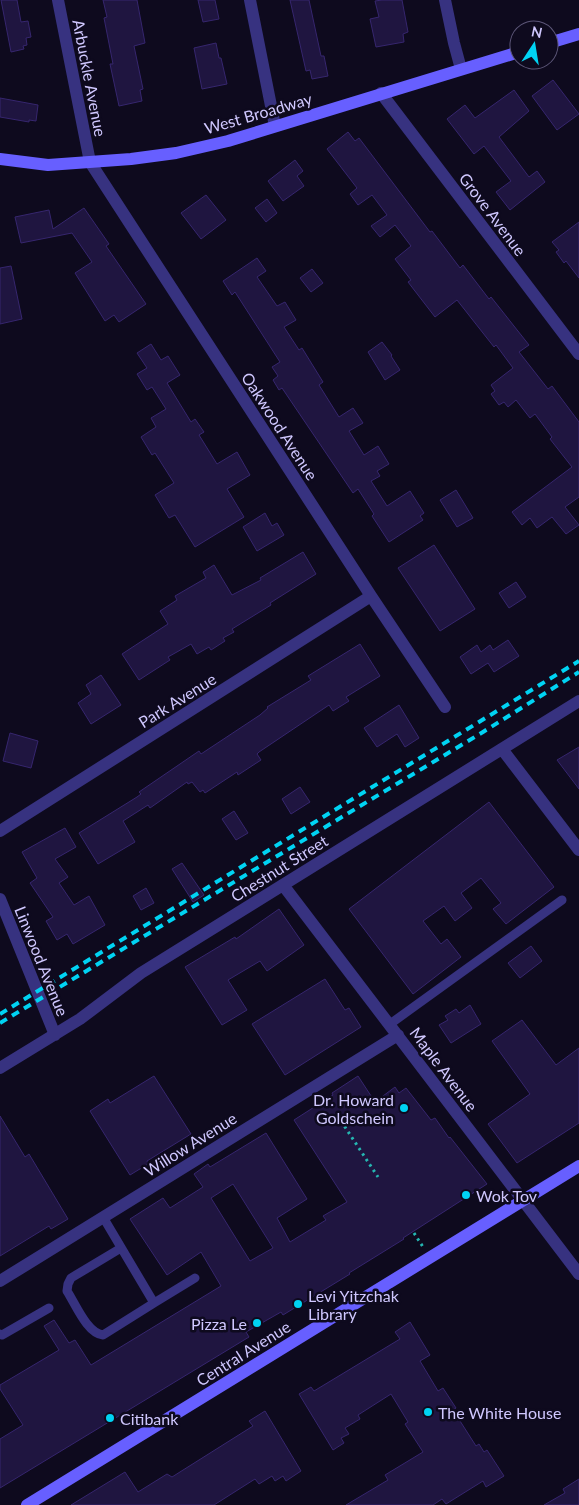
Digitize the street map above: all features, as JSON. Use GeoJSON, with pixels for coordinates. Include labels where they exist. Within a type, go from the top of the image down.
{"type":"FeatureCollection","features":[{"type":"Feature","properties":{"kind":"street","name":"Arbuckle Avenue"},"geometry":{"type":"LineString","coordinates":[[58,0],[90,162]]}},
{"type":"Feature","properties":{"kind":"street"},"geometry":{"type":"LineString","coordinates":[[250,0],[275,126]]}},
{"type":"Feature","properties":{"kind":"street"},"geometry":{"type":"LineString","coordinates":[[445,0],[461,69]]}},
{"type":"Feature","properties":{"kind":"street"},"geometry":{"type":"LineString","coordinates":[[559,40],[579,34]]}},
{"type":"Feature","properties":{"kind":"street","name":"West Broadway"},"geometry":{"type":"LineString","coordinates":[[0,159],[48,165],[131,159],[176,153],[228,141],[509,55]]}},
{"type":"Feature","properties":{"kind":"street","name":"Grove Avenue"},"geometry":{"type":"LineString","coordinates":[[382,93],[579,354]]}},
{"type":"Feature","properties":{"kind":"street","name":"Oakwood Avenue"},"geometry":{"type":"LineString","coordinates":[[90,162],[445,707]]}},
{"type":"Feature","properties":{"kind":"street","name":"Park Avenue"},"geometry":{"type":"LineString","coordinates":[[0,831],[371,596]]}},
{"type":"Feature","properties":{"kind":"street","name":"Chestnut Street"},"geometry":{"type":"LineString","coordinates":[[0,1068],[80,1019],[141,973],[579,701]]}},
{"type":"Feature","properties":{"kind":"street"},"geometry":{"type":"LineString","coordinates":[[502,749],[579,850]]}},
{"type":"Feature","properties":{"kind":"street","name":"Maple Avenue"},"geometry":{"type":"LineString","coordinates":[[283,885],[579,1274]]}},
{"type":"Feature","properties":{"kind":"street","name":"Linwood Avenue"},"geometry":{"type":"LineString","coordinates":[[0,899],[55,1035]]}},
{"type":"Feature","properties":{"kind":"street","name":"Willow Avenue"},"geometry":{"type":"LineString","coordinates":[[0,1281],[103,1217],[394,1029]]}},
{"type":"Feature","properties":{"kind":"street","name":"Central Avenue"},"geometry":{"type":"LineString","coordinates":[[27,1505],[579,1166]]}},
{"type":"Feature","properties":{"kind":"lane"},"geometry":{"type":"LineString","coordinates":[[394,1029],[562,900]]}},
{"type":"Feature","properties":{"kind":"lane"},"geometry":{"type":"LineString","coordinates":[[103,1217],[154,1304]]}},
{"type":"Feature","properties":{"kind":"lane"},"geometry":{"type":"LineString","coordinates":[[121,1248],[71,1278],[68,1284],[67,1291],[90,1330],[97,1334],[103,1334],[196,1278]]}},
{"type":"Feature","properties":{"kind":"lane"},"geometry":{"type":"LineString","coordinates":[[0,1334],[2,1335],[49,1308]]}},
{"type":"Feature","properties":{"kind":"path"},"geometry":{"type":"LineString","coordinates":[[341,1121],[378,1177]]}},
{"type":"Feature","properties":{"kind":"building"},"geometry":{"type":"Polygon","coordinates":[[[1,0],[17,0],[21,22],[28,21],[31,37],[26,38],[27,45],[23,46],[24,49],[11,52],[1,0]]]}},
{"type":"Feature","properties":{"kind":"building"},"geometry":{"type":"Polygon","coordinates":[[[103,0],[137,0],[145,43],[134,46],[143,89],[140,90],[142,101],[119,106],[110,64],[113,64],[104,18],[107,17],[103,0]]]}},
{"type":"Feature","properties":{"kind":"building"},"geometry":{"type":"Polygon","coordinates":[[[198,0],[215,0],[219,19],[203,22],[198,0]]]}},
{"type":"Feature","properties":{"kind":"building"},"geometry":{"type":"Polygon","coordinates":[[[290,0],[309,0],[321,56],[324,56],[328,76],[312,79],[310,70],[306,71],[290,0]]]}},
{"type":"Feature","properties":{"kind":"building"},"geometry":{"type":"Polygon","coordinates":[[[402,0],[408,32],[403,34],[404,42],[376,47],[370,19],[379,17],[375,1],[402,0]]]}},
{"type":"Feature","properties":{"kind":"building"},"geometry":{"type":"Polygon","coordinates":[[[216,43],[227,84],[202,89],[194,48],[216,43]]]}},
{"type":"Feature","properties":{"kind":"building"},"geometry":{"type":"Polygon","coordinates":[[[553,80],[579,114],[557,130],[532,96],[553,80]]]}},
{"type":"Feature","properties":{"kind":"building"},"geometry":{"type":"Polygon","coordinates":[[[514,90],[529,111],[499,137],[529,177],[537,171],[545,182],[510,210],[496,192],[511,181],[484,146],[474,154],[447,119],[465,105],[475,118],[514,90]]]}},
{"type":"Feature","properties":{"kind":"building"},"geometry":{"type":"Polygon","coordinates":[[[0,98],[38,105],[36,121],[29,120],[29,122],[0,117],[0,98]]]}},
{"type":"Feature","properties":{"kind":"building"},"geometry":{"type":"Polygon","coordinates":[[[348,132],[355,141],[359,138],[430,232],[432,231],[460,268],[463,265],[489,299],[491,297],[529,345],[519,352],[548,389],[552,386],[579,422],[579,497],[565,507],[579,525],[566,534],[552,517],[537,528],[530,518],[522,525],[512,512],[572,467],[550,439],[552,437],[535,414],[530,418],[516,400],[508,407],[504,402],[499,405],[491,394],[495,391],[491,385],[513,368],[457,300],[435,317],[408,282],[411,280],[395,259],[411,246],[395,225],[380,237],[371,226],[387,215],[372,195],[358,205],[350,194],[357,188],[327,149],[348,132]]]}},
{"type":"Feature","properties":{"kind":"building"},"geometry":{"type":"Polygon","coordinates":[[[295,160],[303,171],[297,176],[304,186],[283,201],[268,181],[295,160]]]}},
{"type":"Feature","properties":{"kind":"building"},"geometry":{"type":"Polygon","coordinates":[[[206,195],[226,220],[201,239],[181,213],[206,195]]]}},
{"type":"Feature","properties":{"kind":"building"},"geometry":{"type":"Polygon","coordinates":[[[267,199],[277,213],[266,222],[255,208],[267,199]]]}},
{"type":"Feature","properties":{"kind":"building"},"geometry":{"type":"Polygon","coordinates":[[[84,208],[109,244],[106,246],[146,304],[119,322],[114,315],[105,321],[75,273],[92,262],[72,233],[21,243],[15,217],[49,210],[53,229],[84,208]]]}},
{"type":"Feature","properties":{"kind":"building"},"geometry":{"type":"Polygon","coordinates":[[[579,222],[579,278],[566,261],[564,263],[556,252],[559,250],[552,242],[579,222]]]}},
{"type":"Feature","properties":{"kind":"building"},"geometry":{"type":"Polygon","coordinates":[[[257,258],[266,271],[257,277],[277,306],[285,302],[296,320],[284,327],[299,350],[302,348],[323,382],[319,385],[339,417],[353,408],[363,423],[349,431],[364,455],[378,446],[389,464],[377,471],[380,476],[371,481],[387,506],[410,491],[424,513],[420,516],[423,520],[389,542],[372,516],[374,514],[358,489],[353,493],[282,388],[279,390],[273,380],[278,376],[272,367],[280,362],[235,292],[232,295],[223,281],[257,258]]]}},
{"type":"Feature","properties":{"kind":"building"},"geometry":{"type":"Polygon","coordinates":[[[11,266],[22,319],[0,324],[0,268],[11,266]]]}},
{"type":"Feature","properties":{"kind":"building"},"geometry":{"type":"Polygon","coordinates":[[[312,269],[323,283],[311,292],[300,278],[312,269]]]}},
{"type":"Feature","properties":{"kind":"building"},"geometry":{"type":"Polygon","coordinates":[[[382,342],[400,370],[385,380],[368,352],[382,342]]]}},
{"type":"Feature","properties":{"kind":"building"},"geometry":{"type":"Polygon","coordinates":[[[151,344],[161,360],[168,356],[180,375],[167,383],[191,422],[195,419],[204,432],[199,435],[217,464],[237,452],[250,475],[227,489],[244,517],[195,547],[175,515],[169,518],[155,495],[174,483],[155,453],[152,455],[141,437],[156,427],[151,418],[166,409],[152,387],[147,390],[137,374],[147,368],[137,353],[151,344]]]}},
{"type":"Feature","properties":{"kind":"building"},"geometry":{"type":"Polygon","coordinates":[[[456,490],[473,518],[457,527],[440,500],[456,490]]]}},
{"type":"Feature","properties":{"kind":"building"},"geometry":{"type":"Polygon","coordinates":[[[265,513],[272,526],[277,523],[284,535],[257,551],[243,527],[265,513]]]}},
{"type":"Feature","properties":{"kind":"building"},"geometry":{"type":"Polygon","coordinates":[[[434,545],[475,609],[440,631],[398,568],[434,545]]]}},
{"type":"Feature","properties":{"kind":"building"},"geometry":{"type":"Polygon","coordinates":[[[303,552],[316,574],[232,629],[234,632],[223,638],[225,641],[211,650],[209,647],[197,654],[191,644],[168,657],[170,660],[139,680],[122,654],[168,624],[160,611],[177,600],[175,596],[206,578],[203,572],[214,565],[232,595],[261,580],[260,578],[303,552]]]}},
{"type":"Feature","properties":{"kind":"building"},"geometry":{"type":"Polygon","coordinates":[[[516,582],[526,597],[509,608],[499,593],[516,582]]]}},
{"type":"Feature","properties":{"kind":"building"},"geometry":{"type":"Polygon","coordinates":[[[508,640],[519,656],[494,672],[488,663],[471,674],[460,657],[477,645],[481,652],[490,645],[493,650],[508,640]]]}},
{"type":"Feature","properties":{"kind":"building"},"geometry":{"type":"Polygon","coordinates":[[[360,644],[380,676],[346,697],[349,701],[333,711],[329,705],[259,752],[257,754],[261,760],[238,775],[237,772],[205,793],[203,790],[200,792],[192,782],[188,784],[187,782],[150,808],[148,805],[123,821],[135,842],[98,864],[79,833],[137,797],[141,794],[139,792],[199,751],[201,754],[260,715],[267,707],[311,680],[308,676],[360,644]]]}},
{"type":"Feature","properties":{"kind":"building"},"geometry":{"type":"Polygon","coordinates":[[[101,675],[121,705],[91,724],[78,703],[91,694],[86,685],[101,675]]]}},
{"type":"Feature","properties":{"kind":"building"},"geometry":{"type":"Polygon","coordinates":[[[399,705],[419,738],[405,747],[397,734],[377,747],[364,728],[399,705]]]}},
{"type":"Feature","properties":{"kind":"building"},"geometry":{"type":"Polygon","coordinates":[[[10,733],[38,741],[31,768],[3,761],[10,733]]]}},
{"type":"Feature","properties":{"kind":"building"},"geometry":{"type":"Polygon","coordinates":[[[579,747],[579,789],[557,760],[579,747]]]}},
{"type":"Feature","properties":{"kind":"building"},"geometry":{"type":"Polygon","coordinates":[[[300,787],[310,802],[291,814],[282,799],[300,787]]]}},
{"type":"Feature","properties":{"kind":"building"},"geometry":{"type":"Polygon","coordinates":[[[489,802],[554,887],[506,924],[493,909],[501,903],[481,878],[461,893],[472,908],[455,921],[444,906],[423,921],[441,944],[447,939],[461,957],[413,994],[349,909],[489,802]]]}},
{"type":"Feature","properties":{"kind":"building"},"geometry":{"type":"Polygon","coordinates":[[[234,811],[248,833],[236,840],[222,819],[234,811]]]}},
{"type":"Feature","properties":{"kind":"building"},"geometry":{"type":"Polygon","coordinates":[[[65,828],[76,847],[55,859],[68,877],[59,883],[74,905],[89,896],[105,925],[73,944],[67,934],[57,940],[46,921],[53,917],[30,883],[37,878],[22,852],[65,828]]]}},
{"type":"Feature","properties":{"kind":"building"},"geometry":{"type":"Polygon","coordinates":[[[182,863],[204,895],[193,902],[172,869],[182,863]]]}},
{"type":"Feature","properties":{"kind":"building"},"geometry":{"type":"Polygon","coordinates":[[[146,888],[154,903],[141,910],[133,896],[146,888]]]}},
{"type":"Feature","properties":{"kind":"building"},"geometry":{"type":"Polygon","coordinates":[[[279,909],[304,945],[267,971],[260,961],[228,980],[247,1010],[222,1025],[185,967],[235,937],[236,939],[279,909]]]}},
{"type":"Feature","properties":{"kind":"building"},"geometry":{"type":"Polygon","coordinates":[[[531,946],[542,961],[520,978],[508,963],[531,946]]]}},
{"type":"Feature","properties":{"kind":"building"},"geometry":{"type":"Polygon","coordinates":[[[325,979],[345,1010],[349,1008],[361,1027],[285,1075],[252,1024],[325,979]]]}},
{"type":"Feature","properties":{"kind":"building"},"geometry":{"type":"Polygon","coordinates":[[[470,1005],[481,1024],[451,1043],[439,1025],[448,1020],[445,1016],[456,1009],[459,1013],[470,1005]]]}},
{"type":"Feature","properties":{"kind":"building"},"geometry":{"type":"Polygon","coordinates":[[[522,1020],[556,1065],[579,1048],[579,1123],[517,1163],[488,1124],[530,1094],[492,1041],[522,1020]]]}},
{"type":"Feature","properties":{"kind":"building"},"geometry":{"type":"Polygon","coordinates":[[[154,1076],[191,1134],[147,1161],[148,1164],[130,1175],[90,1111],[108,1099],[110,1103],[154,1076]]]}},
{"type":"Feature","properties":{"kind":"building"},"geometry":{"type":"Polygon","coordinates":[[[358,1076],[375,1102],[395,1087],[399,1093],[406,1088],[431,1120],[435,1118],[487,1184],[350,1274],[283,1315],[281,1312],[246,1332],[249,1337],[0,1488],[0,1439],[23,1425],[0,1389],[0,1385],[59,1350],[44,1326],[54,1320],[69,1343],[75,1340],[91,1365],[221,1286],[201,1252],[167,1275],[130,1219],[163,1198],[170,1208],[203,1187],[194,1174],[208,1164],[210,1167],[266,1133],[307,1199],[277,1218],[290,1242],[326,1220],[323,1216],[347,1202],[294,1120],[333,1095],[332,1093],[358,1076]],[[233,1184],[211,1198],[250,1261],[273,1248],[233,1184]]]}},
{"type":"Feature","properties":{"kind":"building"},"geometry":{"type":"Polygon","coordinates":[[[0,1116],[25,1157],[29,1154],[68,1219],[51,1229],[49,1226],[0,1256],[0,1116]]]}},
{"type":"Feature","properties":{"kind":"building","name":"The White House"},"geometry":{"type":"Polygon","coordinates":[[[410,1322],[430,1355],[420,1361],[438,1391],[443,1388],[456,1408],[453,1410],[476,1446],[479,1444],[484,1452],[487,1450],[504,1476],[486,1487],[483,1481],[446,1504],[442,1499],[433,1505],[346,1505],[388,1480],[385,1475],[423,1452],[405,1424],[408,1422],[391,1394],[358,1415],[360,1419],[345,1428],[349,1434],[341,1438],[344,1443],[333,1450],[299,1394],[311,1387],[314,1391],[400,1339],[395,1332],[410,1322]]]}},
{"type":"Feature","properties":{"kind":"building"},"geometry":{"type":"Polygon","coordinates":[[[265,1411],[301,1471],[286,1481],[283,1476],[275,1481],[272,1476],[259,1484],[255,1479],[214,1505],[71,1505],[125,1472],[138,1492],[167,1474],[172,1477],[253,1426],[249,1421],[265,1411]]]}},
{"type":"Feature","properties":{"kind":"building"},"geometry":{"type":"Polygon","coordinates":[[[579,1479],[579,1505],[544,1505],[565,1493],[563,1489],[579,1479]]]}},
{"type":"Feature","properties":{"kind":"railway"},"geometry":{"type":"LineString","coordinates":[[0,1014],[579,661]]}},
{"type":"Feature","properties":{"kind":"railway"},"geometry":{"type":"LineString","coordinates":[[0,1023],[483,732],[579,672]]}},
{"type":"Feature","properties":{"kind":"place","name":"Dr. Howard Goldschein"},"geometry":{"type":"Point","coordinates":[404,1108]}},
{"type":"Feature","properties":{"kind":"place","name":"Wok Tov"},"geometry":{"type":"Point","coordinates":[466,1195]}},
{"type":"Feature","properties":{"kind":"place","name":"Levi Yitzchak Library"},"geometry":{"type":"Point","coordinates":[298,1304]}},
{"type":"Feature","properties":{"kind":"place","name":"Pizza Le"},"geometry":{"type":"Point","coordinates":[257,1323]}},
{"type":"Feature","properties":{"kind":"place","name":"The White House"},"geometry":{"type":"Point","coordinates":[428,1412]}},
{"type":"Feature","properties":{"kind":"place","name":"Citibank"},"geometry":{"type":"Point","coordinates":[110,1418]}}]}
